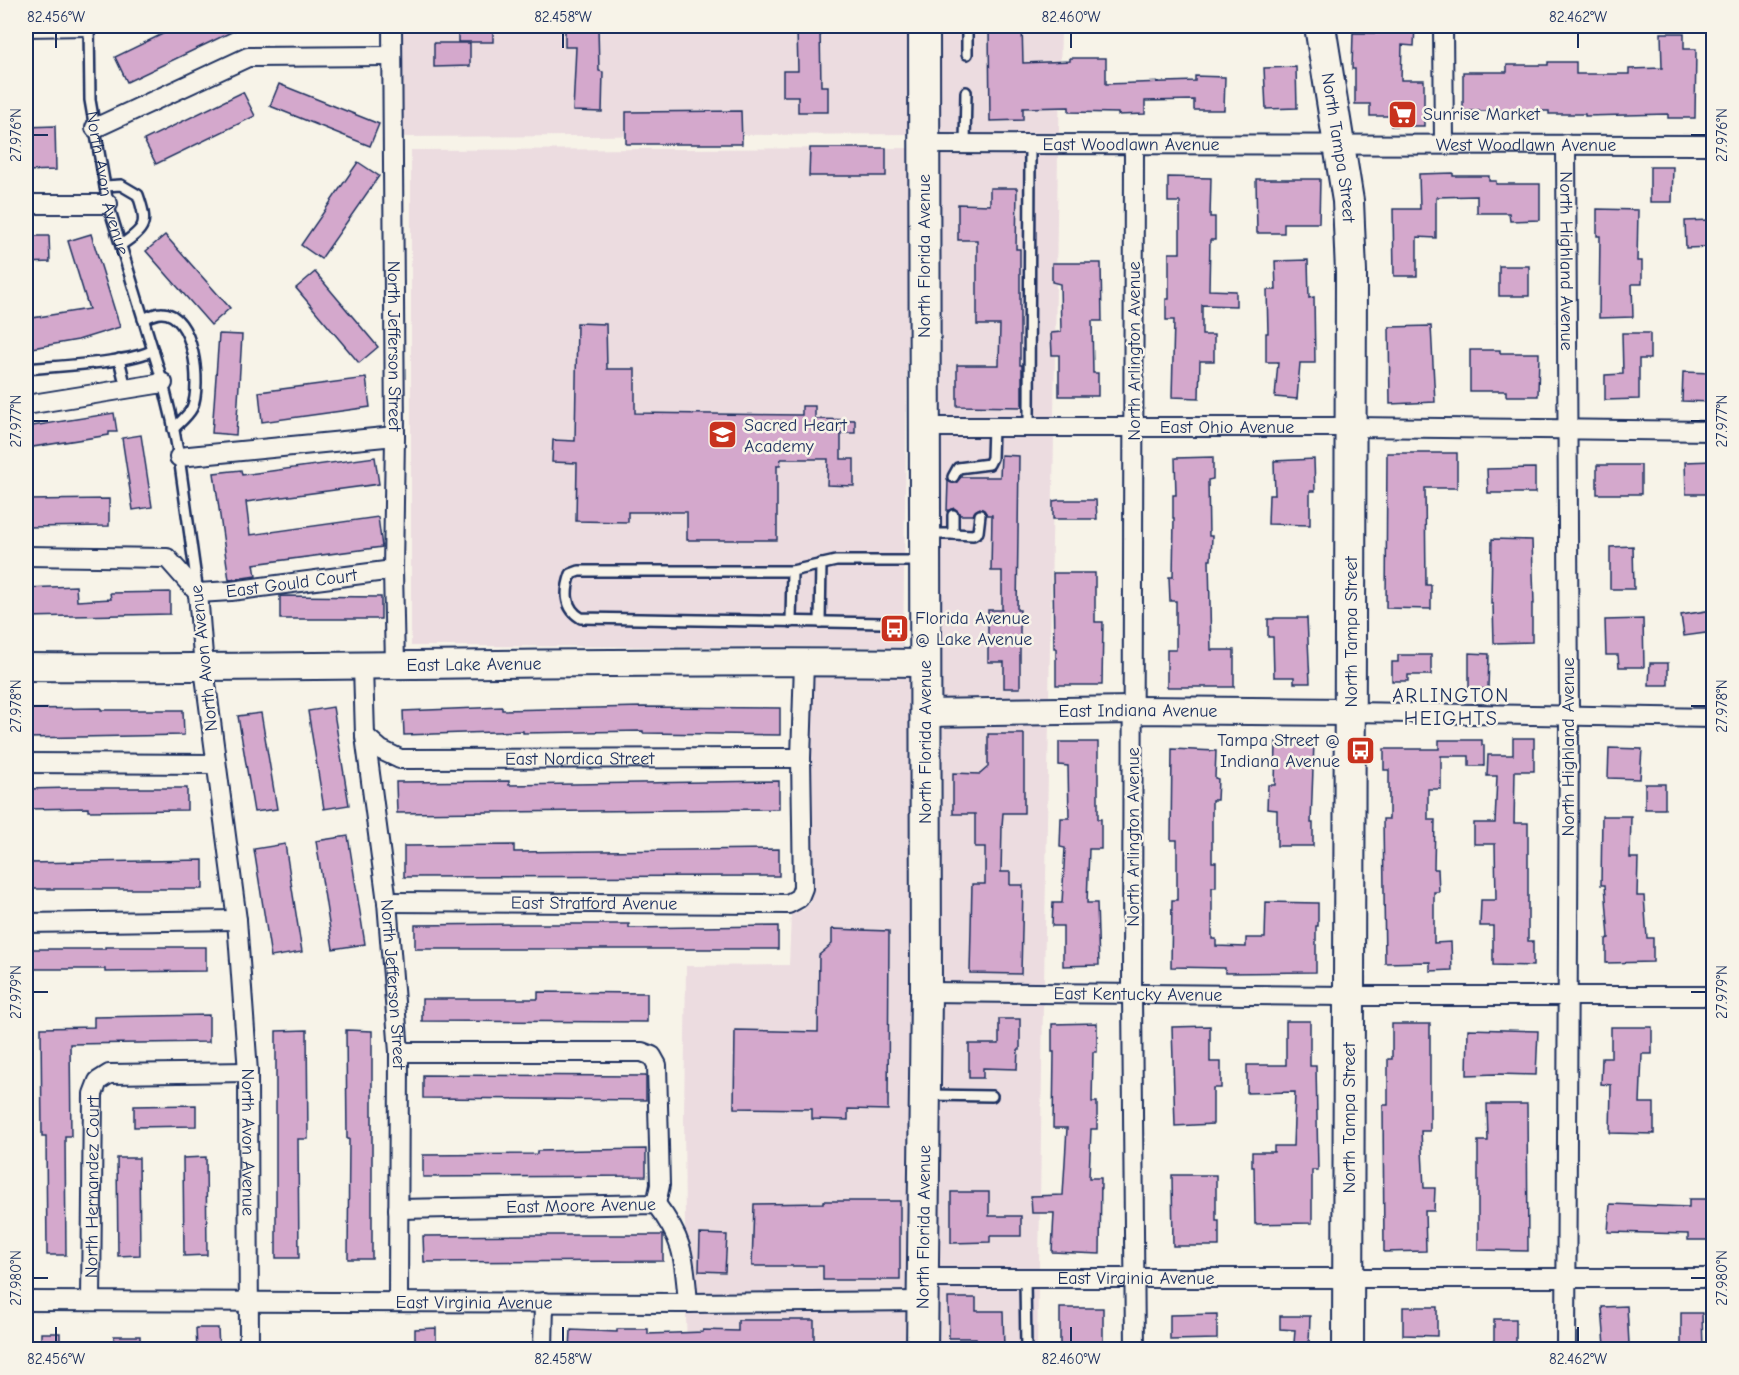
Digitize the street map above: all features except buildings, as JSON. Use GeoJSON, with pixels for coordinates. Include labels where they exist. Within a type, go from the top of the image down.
{"type":"FeatureCollection","features":[{"type":"Feature","properties":{"kind":"main road","name":"North Florida Avenue"},"geometry":{"type":"LineString","coordinates":[[922,1350],[926,992],[924,663],[934,543],[924,427],[924,26]]}},
{"type":"Feature","properties":{"kind":"main road","name":"North Tampa Street"},"geometry":{"type":"LineString","coordinates":[[1320,26],[1348,201],[1351,272],[1348,1350]]}},
{"type":"Feature","properties":{"kind":"street"},"geometry":{"type":"LineString","coordinates":[[26,27],[89,26]]}},
{"type":"Feature","properties":{"kind":"street","name":"North Jefferson Street"},"geometry":{"type":"LineString","coordinates":[[392,26],[395,665]]}},
{"type":"Feature","properties":{"kind":"street"},"geometry":{"type":"LineString","coordinates":[[1443,26],[1444,144]]}},
{"type":"Feature","properties":{"kind":"street"},"geometry":{"type":"LineString","coordinates":[[95,128],[248,57],[392,56]]}},
{"type":"Feature","properties":{"kind":"street","name":"East Woodlawn Avenue"},"geometry":{"type":"LineString","coordinates":[[924,144],[1338,144]]}},
{"type":"Feature","properties":{"kind":"street","name":"North Arlington Avenue"},"geometry":{"type":"LineString","coordinates":[[1134,144],[1132,993],[1135,1350]]}},
{"type":"Feature","properties":{"kind":"street","name":"West Woodlawn Avenue"},"geometry":{"type":"LineString","coordinates":[[1338,144],[1713,145]]}},
{"type":"Feature","properties":{"kind":"street","name":"North Highland Avenue"},"geometry":{"type":"LineString","coordinates":[[1566,144],[1569,717],[1566,1350]]}},
{"type":"Feature","properties":{"kind":"street"},"geometry":{"type":"LineString","coordinates":[[26,204],[108,204]]}},
{"type":"Feature","properties":{"kind":"street"},"geometry":{"type":"LineString","coordinates":[[26,405],[163,384]]}},
{"type":"Feature","properties":{"kind":"street","name":"East Ohio Avenue"},"geometry":{"type":"LineString","coordinates":[[924,427],[1351,427],[1713,431]]}},
{"type":"Feature","properties":{"kind":"street"},"geometry":{"type":"LineString","coordinates":[[179,457],[394,436]]}},
{"type":"Feature","properties":{"kind":"street"},"geometry":{"type":"LineString","coordinates":[[26,556],[167,558],[198,593]]}},
{"type":"Feature","properties":{"kind":"street","name":"East Gould Court"},"geometry":{"type":"LineString","coordinates":[[198,593],[231,591],[393,570]]}},
{"type":"Feature","properties":{"kind":"street","name":"North Avon Avenue"},"geometry":{"type":"LineString","coordinates":[[198,593],[204,668],[237,920],[248,1072],[249,1350]]}},
{"type":"Feature","properties":{"kind":"street"},"geometry":{"type":"LineString","coordinates":[[801,758],[804,662]]}},
{"type":"Feature","properties":{"kind":"street","name":"East Lake Avenue"},"geometry":{"type":"LineString","coordinates":[[26,667],[924,663]]}},
{"type":"Feature","properties":{"kind":"street","name":"North Jefferson Street"},"geometry":{"type":"LineString","coordinates":[[363,666],[365,736],[387,902],[399,1052],[398,1302]]}},
{"type":"Feature","properties":{"kind":"street","name":"East Indiana Avenue"},"geometry":{"type":"LineString","coordinates":[[925,713],[1134,710],[1351,712]]}},
{"type":"Feature","properties":{"kind":"street"},"geometry":{"type":"LineString","coordinates":[[1351,712],[1713,718]]}},
{"type":"Feature","properties":{"kind":"street","name":"East Nordica Street"},"geometry":{"type":"LineString","coordinates":[[365,736],[381,750],[400,759],[801,758]]}},
{"type":"Feature","properties":{"kind":"street","name":"East Stratford Avenue"},"geometry":{"type":"LineString","coordinates":[[387,902],[788,904],[799,898],[803,888],[801,758]]}},
{"type":"Feature","properties":{"kind":"street"},"geometry":{"type":"LineString","coordinates":[[26,762],[216,764]]}},
{"type":"Feature","properties":{"kind":"street"},"geometry":{"type":"LineString","coordinates":[[26,923],[237,920]]}},
{"type":"Feature","properties":{"kind":"street","name":"East Kentucky Avenue"},"geometry":{"type":"LineString","coordinates":[[926,992],[1350,996],[1713,996]]}},
{"type":"Feature","properties":{"kind":"street"},"geometry":{"type":"LineString","coordinates":[[399,1052],[642,1052],[652,1056],[657,1065],[660,1185],[656,1204]]}},
{"type":"Feature","properties":{"kind":"street","name":"North Hernandez Court"},"geometry":{"type":"LineString","coordinates":[[91,1301],[93,1094],[98,1081],[109,1074],[248,1072]]}},
{"type":"Feature","properties":{"kind":"street","name":"East Moore Avenue"},"geometry":{"type":"LineString","coordinates":[[398,1209],[656,1204],[672,1225],[683,1252],[688,1303]]}},
{"type":"Feature","properties":{"kind":"street","name":"East Virginia Avenue"},"geometry":{"type":"LineString","coordinates":[[26,1301],[688,1303],[923,1289],[1026,1278],[1348,1276],[1713,1278]]}},
{"type":"Feature","properties":{"kind":"street"},"geometry":{"type":"LineString","coordinates":[[543,1350],[544,1302]]}},
{"type":"Feature","properties":{"kind":"lane","name":"North Avon Avenue"},"geometry":{"type":"LineString","coordinates":[[89,26],[90,100],[108,204],[163,384],[179,457],[198,593]]}},
{"type":"Feature","properties":{"kind":"lane"},"geometry":{"type":"LineString","coordinates":[[967,26],[967,54]]}},
{"type":"Feature","properties":{"kind":"lane"},"geometry":{"type":"LineString","coordinates":[[965,144],[966,92]]}},
{"type":"Feature","properties":{"kind":"lane"},"geometry":{"type":"LineString","coordinates":[[1029,427],[1030,144]]}},
{"type":"Feature","properties":{"kind":"lane"},"geometry":{"type":"LineString","coordinates":[[105,186],[121,185],[138,195],[145,216],[140,233],[121,245]]}},
{"type":"Feature","properties":{"kind":"lane"},"geometry":{"type":"LineString","coordinates":[[143,319],[160,313],[173,316],[189,336],[195,369],[196,394],[191,410],[173,429]]}},
{"type":"Feature","properties":{"kind":"lane"},"geometry":{"type":"LineString","coordinates":[[26,369],[144,356],[153,350]]}},
{"type":"Feature","properties":{"kind":"lane"},"geometry":{"type":"LineString","coordinates":[[119,359],[126,388]]}},
{"type":"Feature","properties":{"kind":"lane"},"geometry":{"type":"LineString","coordinates":[[953,477],[957,468],[980,472],[989,464],[992,458],[993,427]]}},
{"type":"Feature","properties":{"kind":"lane"},"geometry":{"type":"LineString","coordinates":[[934,543],[953,515]]}},
{"type":"Feature","properties":{"kind":"lane"},"geometry":{"type":"LineString","coordinates":[[885,623],[581,618],[572,613],[568,605],[568,582],[571,574],[579,571],[792,571],[974,535],[978,532],[980,515]]}},
{"type":"Feature","properties":{"kind":"lane"},"geometry":{"type":"LineString","coordinates":[[820,622],[821,564]]}},
{"type":"Feature","properties":{"kind":"lane"},"geometry":{"type":"LineString","coordinates":[[791,622],[792,571]]}},
{"type":"Feature","properties":{"kind":"lane"},"geometry":{"type":"LineString","coordinates":[[924,1095],[992,1096]]}},
{"type":"Feature","properties":{"kind":"lane"},"geometry":{"type":"LineString","coordinates":[[1026,1278],[1026,1350]]}},
{"type":"Feature","properties":{"kind":"shaded area"},"geometry":{"type":"Polygon","coordinates":[[[401,26],[916,26],[915,134],[402,137],[401,26]]]}},
{"type":"Feature","properties":{"kind":"shaded area"},"geometry":{"type":"Polygon","coordinates":[[[933,26],[1061,26],[1059,134],[933,134],[933,26]]]}},
{"type":"Feature","properties":{"kind":"shaded area"},"geometry":{"type":"Polygon","coordinates":[[[910,148],[903,647],[411,646],[411,150],[910,148]]]}},
{"type":"Feature","properties":{"kind":"shaded area"},"geometry":{"type":"Polygon","coordinates":[[[933,154],[1058,154],[1054,417],[932,417],[933,154]]]}},
{"type":"Feature","properties":{"kind":"shaded area"},"geometry":{"type":"Polygon","coordinates":[[[932,437],[1054,437],[1049,701],[933,703],[932,437]]]}},
{"type":"Feature","properties":{"kind":"shaded area"},"geometry":{"type":"Polygon","coordinates":[[[813,672],[915,673],[914,1291],[696,1293],[692,1251],[685,1232],[686,966],[789,965],[791,913],[799,909],[803,911],[806,905],[811,903],[809,898],[812,888],[810,758],[813,672]]]}},
{"type":"Feature","properties":{"kind":"shaded area"},"geometry":{"type":"Polygon","coordinates":[[[1049,721],[1044,983],[934,982],[933,723],[1049,721]]]}},
{"type":"Feature","properties":{"kind":"shaded area"},"geometry":{"type":"Polygon","coordinates":[[[934,1002],[1043,1003],[1039,1268],[932,1268],[934,1002]]]}},
{"type":"Feature","properties":{"kind":"shaded area"},"geometry":{"type":"Polygon","coordinates":[[[27,1048],[32,1291],[26,1291],[27,1048]]]}},
{"type":"Feature","properties":{"kind":"shaded area"},"geometry":{"type":"Polygon","coordinates":[[[932,1288],[1038,1288],[1037,1349],[931,1350],[932,1288]]]}},
{"type":"Feature","properties":{"kind":"shaded area"},"geometry":{"type":"Polygon","coordinates":[[[914,1311],[913,1349],[687,1349],[686,1314],[914,1311]]]}},
{"type":"Feature","properties":{"kind":"place","name":"Sunrise Market"},"geometry":{"type":"Point","coordinates":[1402,114]}},
{"type":"Feature","properties":{"kind":"place","name":"Sacred Heart Academy"},"geometry":{"type":"Point","coordinates":[723,435]}},
{"type":"Feature","properties":{"kind":"place","name":"Florida Avenue @ Lake Avenue"},"geometry":{"type":"Point","coordinates":[894,628]}},
{"type":"Feature","properties":{"kind":"place","name":"Tampa Street @ Indiana Avenue"},"geometry":{"type":"Point","coordinates":[1361,750]}},
{"type":"Feature","properties":{"kind":"district","name":"ARLINGTON HEIGHTS"},"geometry":{"type":"Point","coordinates":[1451,706]}}]}
